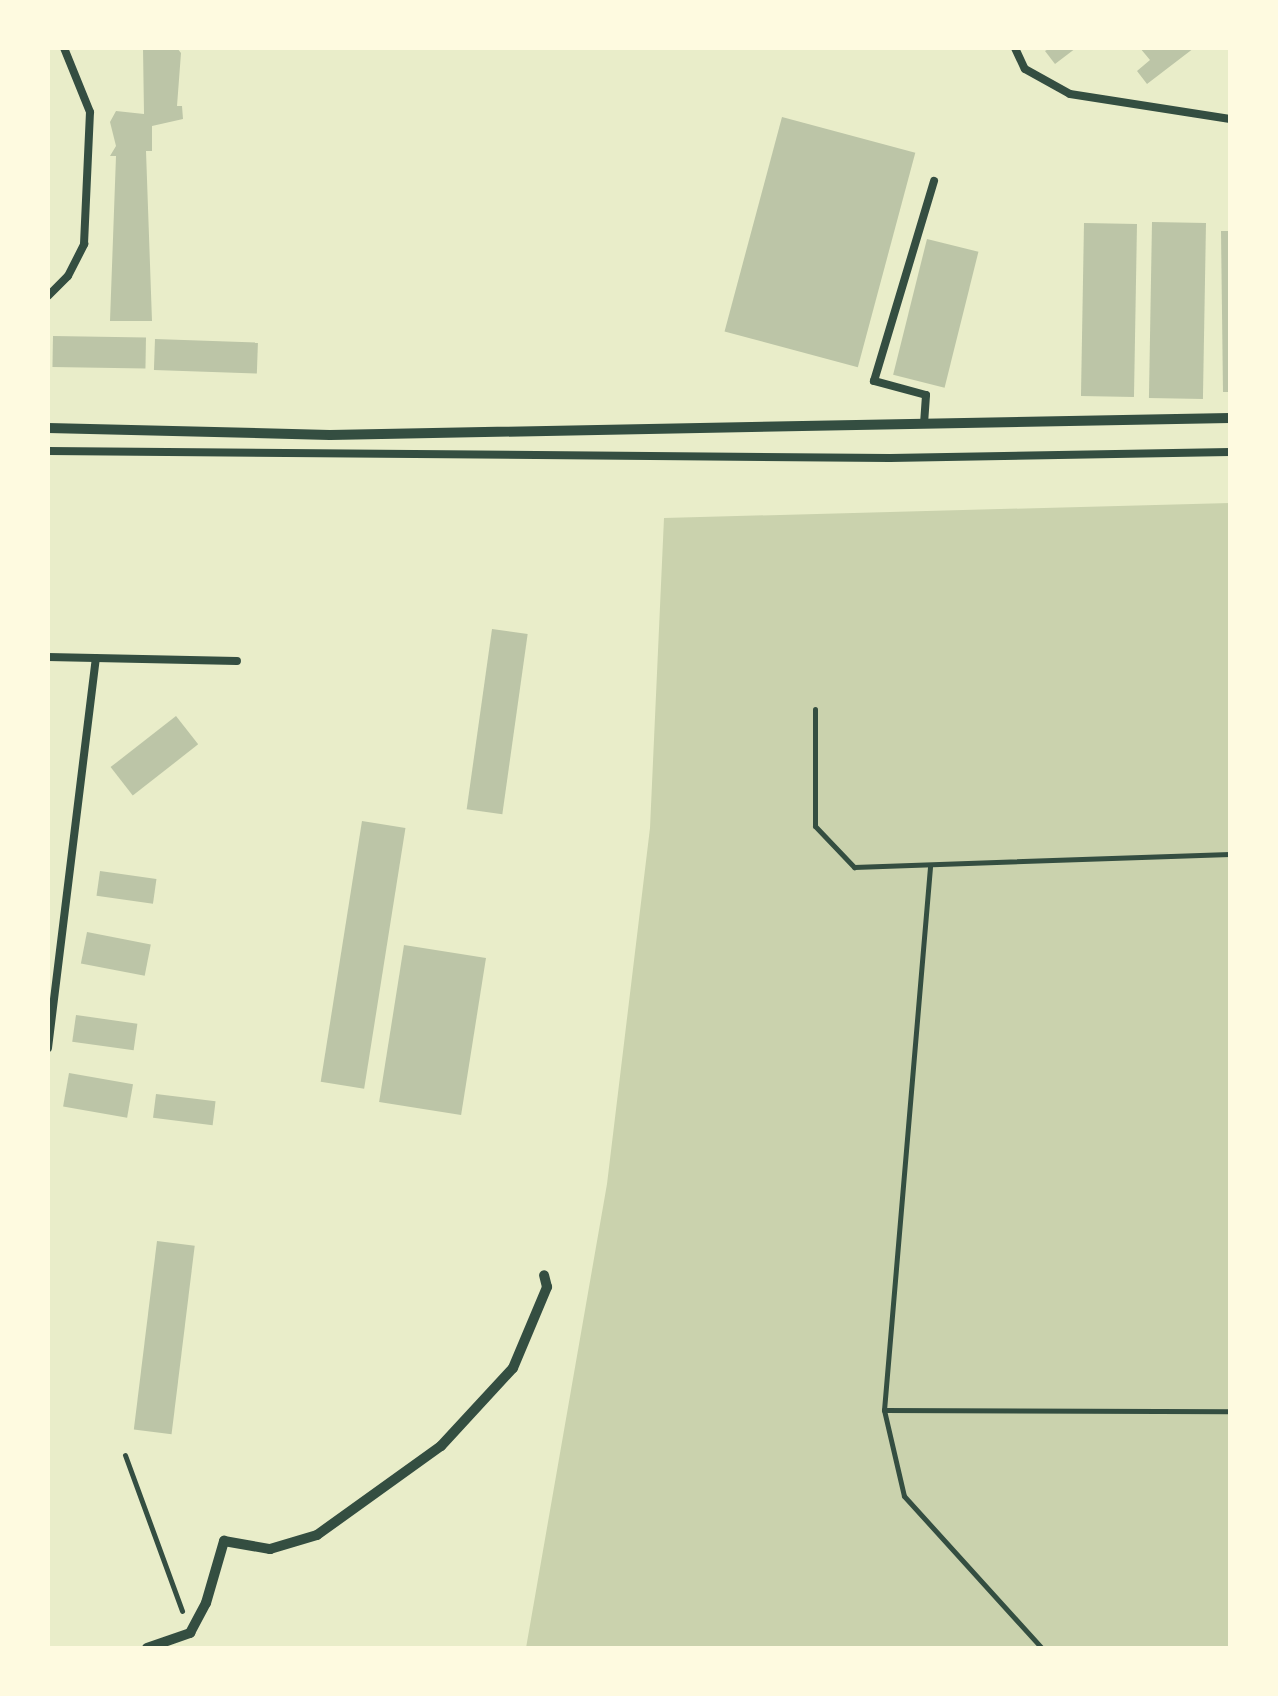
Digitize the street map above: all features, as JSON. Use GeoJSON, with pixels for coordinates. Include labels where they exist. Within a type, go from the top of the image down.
{"type":"FeatureCollection","features":[{"type":"Feature","properties":{"kind":"street"},"geometry":{"type":"LineString","coordinates":[[48,428],[330,435],[1230,418]]}},
{"type":"Feature","properties":{"kind":"street"},"geometry":{"type":"LineString","coordinates":[[147,1648],[190,1633],[206,1603],[224,1541],[270,1548],[318,1534],[441,1446],[512,1368],[547,1287],[544,1274]]}},
{"type":"Feature","properties":{"kind":"lane"},"geometry":{"type":"LineString","coordinates":[[48,296],[68,276],[84,244],[90,112],[64,48]]}},
{"type":"Feature","properties":{"kind":"lane"},"geometry":{"type":"LineString","coordinates":[[1015,48],[1026,69],[1070,94],[1230,119]]}},
{"type":"Feature","properties":{"kind":"lane"},"geometry":{"type":"LineString","coordinates":[[924,424],[926,395],[874,381],[934,181]]}},
{"type":"Feature","properties":{"kind":"lane"},"geometry":{"type":"LineString","coordinates":[[48,452],[871,458],[1230,452]]}},
{"type":"Feature","properties":{"kind":"lane"},"geometry":{"type":"LineString","coordinates":[[48,656],[237,661]]}},
{"type":"Feature","properties":{"kind":"lane"},"geometry":{"type":"LineString","coordinates":[[48,1048],[96,658]]}},
{"type":"Feature","properties":{"kind":"path"},"geometry":{"type":"LineString","coordinates":[[815,709],[815,826],[854,867],[1230,854]]}},
{"type":"Feature","properties":{"kind":"path"},"geometry":{"type":"LineString","coordinates":[[930,867],[884,1410],[904,1496],[1042,1648]]}},
{"type":"Feature","properties":{"kind":"path"},"geometry":{"type":"LineString","coordinates":[[884,1410],[1230,1411]]}},
{"type":"Feature","properties":{"kind":"path"},"geometry":{"type":"LineString","coordinates":[[126,1454],[190,1633]]}},
{"type":"Feature","properties":{"kind":"green space"},"geometry":{"type":"Polygon","coordinates":[[[1230,503],[1230,1648],[526,1648],[607,1184],[650,828],[664,518],[1230,503]]]}},
{"type":"Feature","properties":{"kind":"building"},"geometry":{"type":"Polygon","coordinates":[[[143,48],[177,48],[181,53],[177,106],[182,106],[183,119],[152,126],[152,151],[146,151],[152,321],[110,321],[116,156],[110,156],[116,146],[110,122],[116,111],[144,114],[143,48]]]}},
{"type":"Feature","properties":{"kind":"building"},"geometry":{"type":"Polygon","coordinates":[[[1076,48],[1055,64],[1045,51],[1076,48]]]}},
{"type":"Feature","properties":{"kind":"building"},"geometry":{"type":"Polygon","coordinates":[[[1140,48],[1194,48],[1147,84],[1137,71],[1150,60],[1140,48]]]}},
{"type":"Feature","properties":{"kind":"building"},"geometry":{"type":"Polygon","coordinates":[[[782,117],[915,153],[858,367],[725,331],[782,117]]]}},
{"type":"Feature","properties":{"kind":"building"},"geometry":{"type":"Polygon","coordinates":[[[1152,222],[1206,223],[1203,399],[1149,398],[1152,222]]]}},
{"type":"Feature","properties":{"kind":"building"},"geometry":{"type":"Polygon","coordinates":[[[1084,223],[1137,224],[1134,397],[1081,396],[1084,223]]]}},
{"type":"Feature","properties":{"kind":"building"},"geometry":{"type":"Polygon","coordinates":[[[1221,231],[1230,231],[1230,392],[1223,392],[1221,231]]]}},
{"type":"Feature","properties":{"kind":"building"},"geometry":{"type":"Polygon","coordinates":[[[927,239],[978,252],[945,388],[893,375],[927,239]]]}},
{"type":"Feature","properties":{"kind":"building"},"geometry":{"type":"Polygon","coordinates":[[[53,336],[146,338],[145,369],[52,367],[53,336]]]}},
{"type":"Feature","properties":{"kind":"building"},"geometry":{"type":"Polygon","coordinates":[[[155,339],[258,343],[257,374],[154,370],[155,339]]]}},
{"type":"Feature","properties":{"kind":"building"},"geometry":{"type":"Polygon","coordinates":[[[492,629],[528,634],[502,814],[467,809],[492,629]]]}},
{"type":"Feature","properties":{"kind":"building"},"geometry":{"type":"Polygon","coordinates":[[[176,716],[198,744],[133,795],[111,767],[176,716]]]}},
{"type":"Feature","properties":{"kind":"building"},"geometry":{"type":"Polygon","coordinates":[[[362,821],[405,828],[364,1089],[321,1082],[362,821]]]}},
{"type":"Feature","properties":{"kind":"building"},"geometry":{"type":"Polygon","coordinates":[[[100,871],[156,879],[153,904],[97,896],[100,871]]]}},
{"type":"Feature","properties":{"kind":"building"},"geometry":{"type":"Polygon","coordinates":[[[87,932],[151,944],[145,976],[81,963],[87,932]]]}},
{"type":"Feature","properties":{"kind":"building"},"geometry":{"type":"Polygon","coordinates":[[[404,945],[486,958],[461,1115],[379,1102],[404,945]]]}},
{"type":"Feature","properties":{"kind":"building"},"geometry":{"type":"Polygon","coordinates":[[[76,1015],[137,1024],[134,1050],[72,1042],[76,1015]]]}},
{"type":"Feature","properties":{"kind":"building"},"geometry":{"type":"Polygon","coordinates":[[[69,1073],[133,1084],[127,1118],[63,1106],[69,1073]]]}},
{"type":"Feature","properties":{"kind":"building"},"geometry":{"type":"Polygon","coordinates":[[[156,1094],[216,1101],[213,1125],[153,1118],[156,1094]]]}},
{"type":"Feature","properties":{"kind":"building"},"geometry":{"type":"Polygon","coordinates":[[[157,1241],[195,1246],[172,1434],[134,1430],[157,1241]]]}}]}
